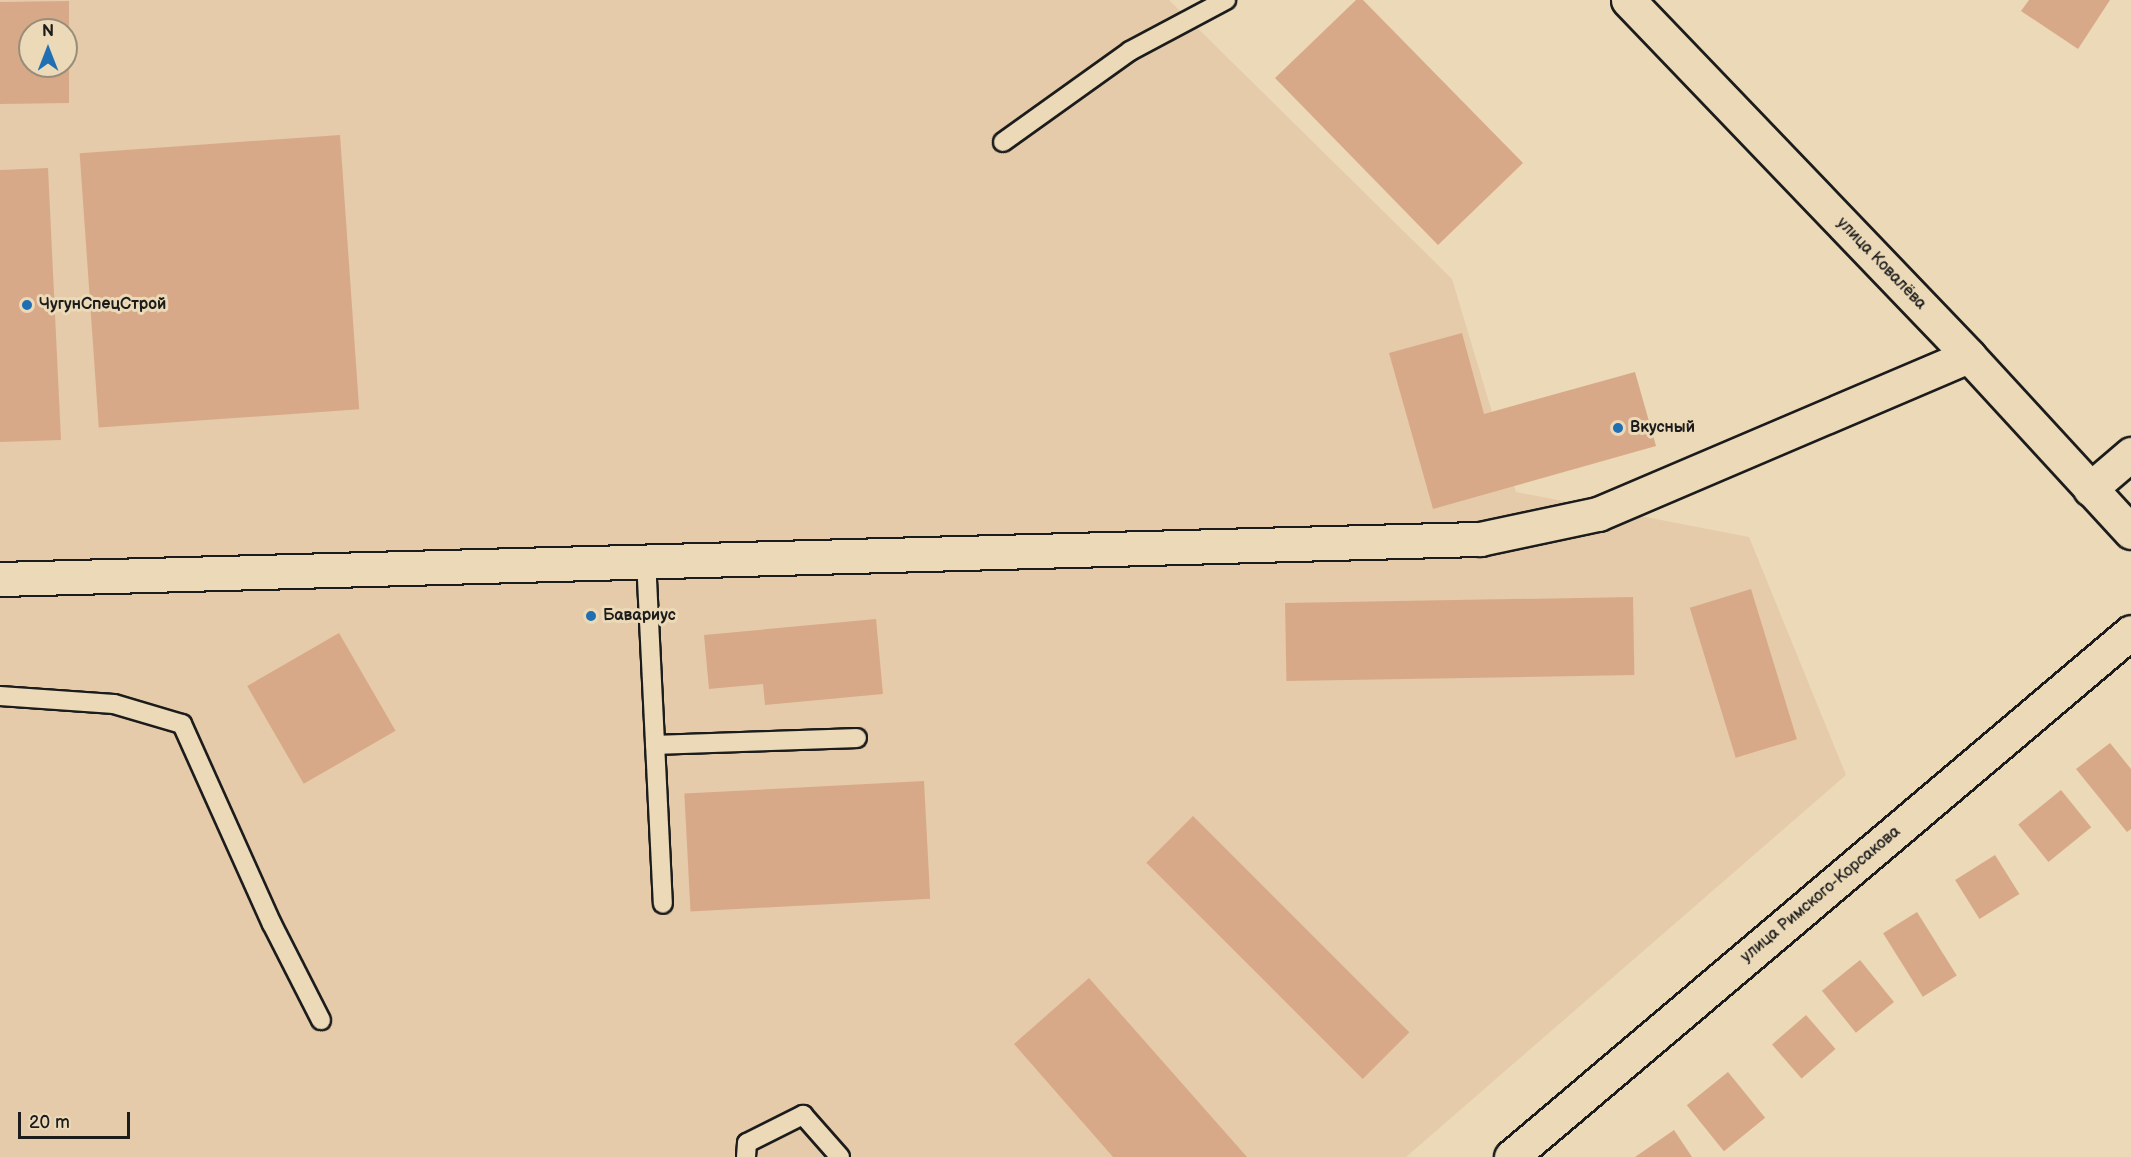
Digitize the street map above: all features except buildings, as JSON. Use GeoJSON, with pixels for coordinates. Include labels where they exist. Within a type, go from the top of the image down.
{"type":"FeatureCollection","features":[{"type":"Feature","properties":{"kind":"street","name":"улица Ковалёва"},"geometry":{"type":"LineString","coordinates":[[1628,0],[1969,356],[2131,532]]}},
{"type":"Feature","properties":{"kind":"street"},"geometry":{"type":"LineString","coordinates":[[0,579],[646,559],[1480,539],[1598,514],[1969,356]]}},
{"type":"Feature","properties":{"kind":"street"},"geometry":{"type":"LineString","coordinates":[[2090,489],[2131,454]]}},
{"type":"Feature","properties":{"kind":"street","name":"улица Римского-Корсакова"},"geometry":{"type":"LineString","coordinates":[[1511,1157],[2131,632]]}},
{"type":"Feature","properties":{"kind":"lane"},"geometry":{"type":"LineString","coordinates":[[1003,142],[1130,51],[1226,0]]}},
{"type":"Feature","properties":{"kind":"lane"},"geometry":{"type":"LineString","coordinates":[[646,559],[663,904]]}},
{"type":"Feature","properties":{"kind":"lane"},"geometry":{"type":"LineString","coordinates":[[0,696],[114,704],[182,724],[272,924],[321,1020]]}},
{"type":"Feature","properties":{"kind":"lane"},"geometry":{"type":"LineString","coordinates":[[656,745],[857,738]]}},
{"type":"Feature","properties":{"kind":"lane"},"geometry":{"type":"LineString","coordinates":[[746,1157],[747,1143],[803,1115],[840,1157]]}},
{"type":"Feature","properties":{"kind":"shaded area"},"geometry":{"type":"Polygon","coordinates":[[[0,0],[1169,0],[1452,279],[1516,492],[1749,537],[1846,775],[1406,1157],[0,1157],[0,0]]]}},
{"type":"Feature","properties":{"kind":"place","name":"ЧугунСпецСтрой"},"geometry":{"type":"Point","coordinates":[27,305]}},
{"type":"Feature","properties":{"kind":"place","name":"Вкусный"},"geometry":{"type":"Point","coordinates":[1618,428]}},
{"type":"Feature","properties":{"kind":"place","name":"Бавариус"},"geometry":{"type":"Point","coordinates":[591,616]}}]}
